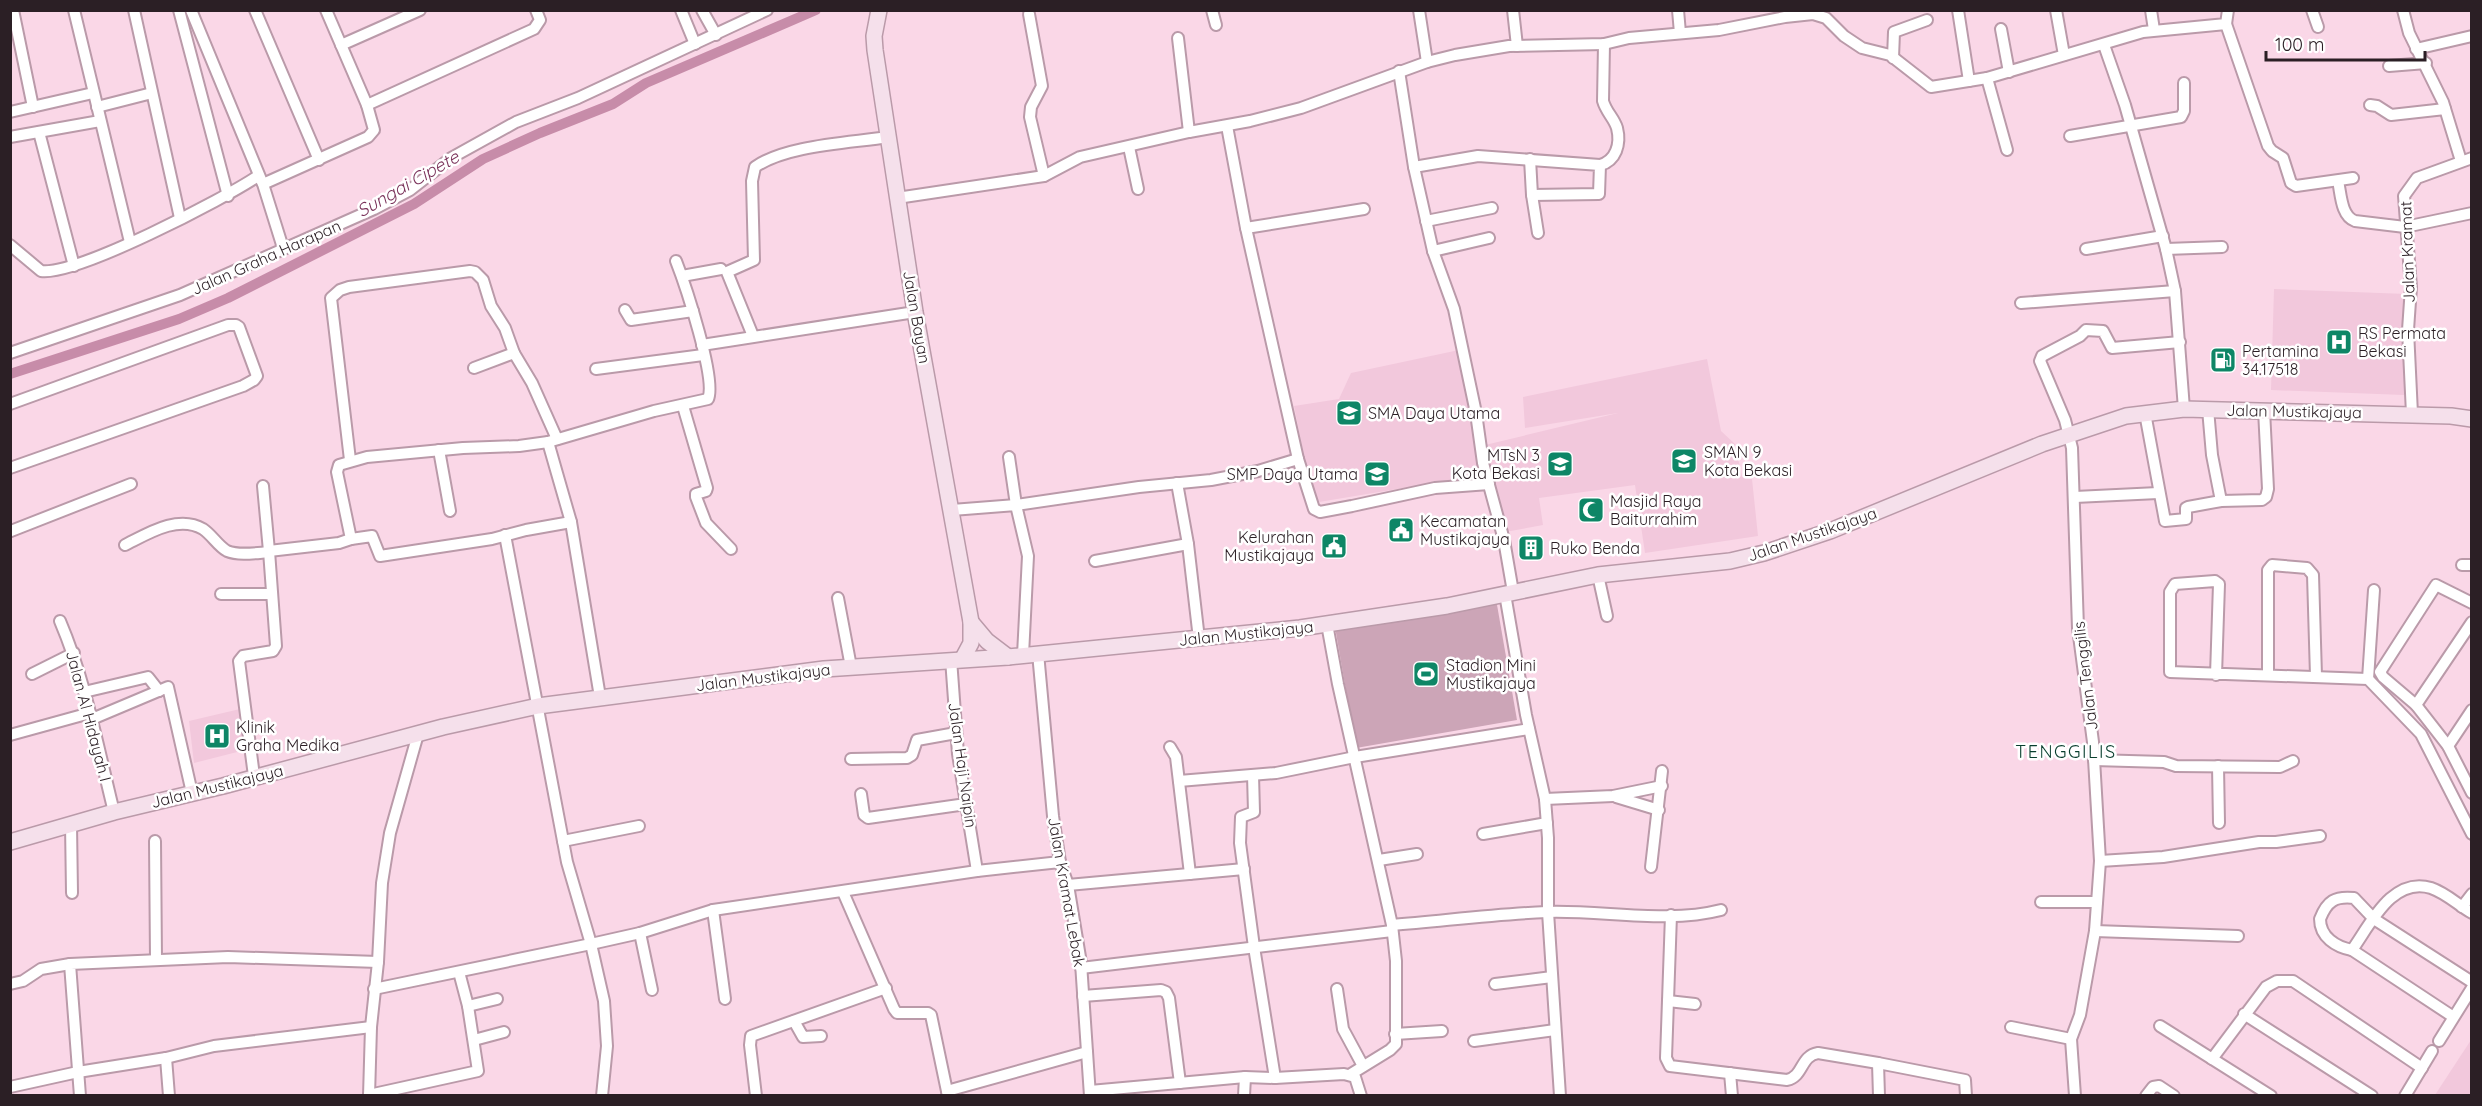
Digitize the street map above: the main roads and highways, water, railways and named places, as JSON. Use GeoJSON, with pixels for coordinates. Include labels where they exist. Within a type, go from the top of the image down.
{"type":"FeatureCollection","features":[{"type":"Feature","properties":{"kind":"main road","name":"Jalan Bayan"},"geometry":{"type":"LineString","coordinates":[[879,10],[874,50],[915,312],[972,622],[971,643],[957,659]]}},
{"type":"Feature","properties":{"kind":"main road","name":"Jalan Mustikajaya"},"geometry":{"type":"LineString","coordinates":[[10,842],[114,812],[418,734],[538,706],[850,667],[1023,655],[1199,639],[1327,624],[1447,606],[1598,575],[1730,561],[1764,553],[1830,531],[2070,434],[2126,416],[2184,409],[2412,414],[2472,419]]}},
{"type":"Feature","properties":{"kind":"main road"},"geometry":{"type":"LineString","coordinates":[[972,622],[987,641],[1023,655]]}},
{"type":"Feature","properties":{"kind":"waterway","name":"Sungai Cipete"},"geometry":{"type":"LineString","coordinates":[[10,374],[179,319],[228,298],[414,204],[483,159],[613,104],[646,83],[816,10]]}},
{"type":"Feature","properties":{"kind":"place","name":"RS Permata Bekasi"},"geometry":{"type":"Point","coordinates":[2339,342]}},
{"type":"Feature","properties":{"kind":"place","name":"Pertamina 34.17518"},"geometry":{"type":"Point","coordinates":[2223,360]}},
{"type":"Feature","properties":{"kind":"place","name":"SMA Daya Utama"},"geometry":{"type":"Point","coordinates":[1349,413]}},
{"type":"Feature","properties":{"kind":"place","name":"SMAN 9 Kota Bekasi"},"geometry":{"type":"Point","coordinates":[1684,461]}},
{"type":"Feature","properties":{"kind":"place","name":"MTsN 3 Kota Bekasi"},"geometry":{"type":"Point","coordinates":[1560,464]}},
{"type":"Feature","properties":{"kind":"place","name":"SMP Daya Utama"},"geometry":{"type":"Point","coordinates":[1377,474]}},
{"type":"Feature","properties":{"kind":"place","name":"Masjid Raya Baiturrahim"},"geometry":{"type":"Point","coordinates":[1591,510]}},
{"type":"Feature","properties":{"kind":"place","name":"Kecamatan Mustikajaya"},"geometry":{"type":"Point","coordinates":[1401,530]}},
{"type":"Feature","properties":{"kind":"place","name":"Kelurahan Mustikajaya"},"geometry":{"type":"Point","coordinates":[1334,546]}},
{"type":"Feature","properties":{"kind":"place","name":"Ruko Benda"},"geometry":{"type":"Point","coordinates":[1531,548]}},
{"type":"Feature","properties":{"kind":"place","name":"Stadion Mini Mustikajaya"},"geometry":{"type":"Point","coordinates":[1426,674]}},
{"type":"Feature","properties":{"kind":"place","name":"Klinik Graha Medika"},"geometry":{"type":"Point","coordinates":[217,736]}},
{"type":"Feature","properties":{"kind":"district","name":"TENGGILIS"},"geometry":{"type":"Point","coordinates":[2066,752]}}]}
